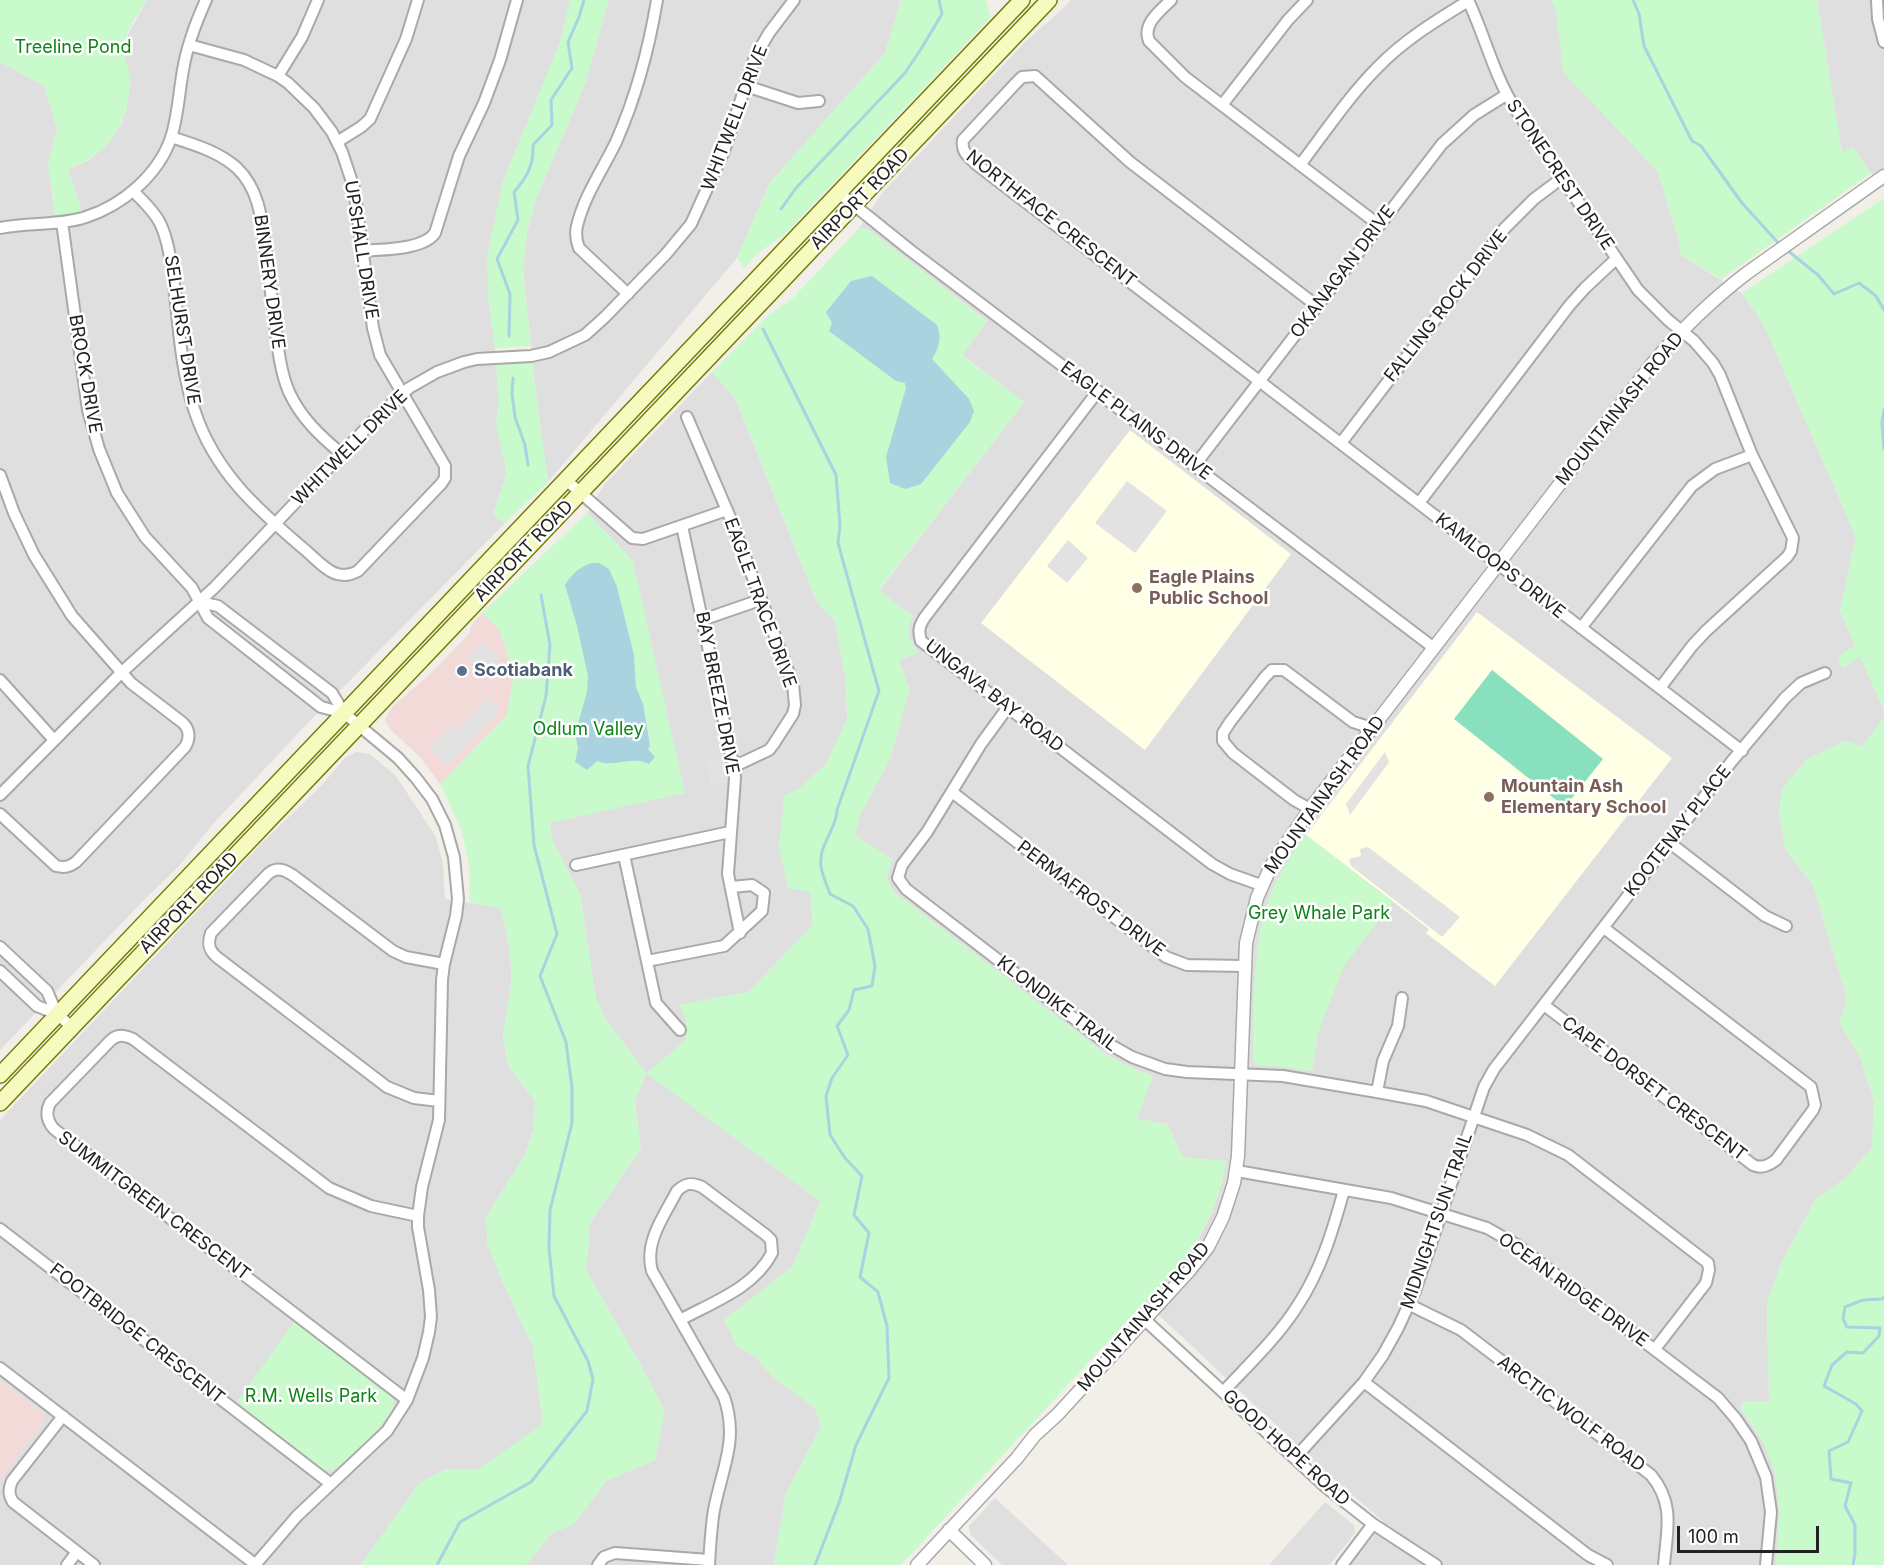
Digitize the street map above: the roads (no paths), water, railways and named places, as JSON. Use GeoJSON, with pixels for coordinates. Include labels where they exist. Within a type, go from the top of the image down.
{"type":"FeatureCollection","features":[{"type":"Feature","properties":{"kind":"main road","name":"AIRPORT ROAD"},"geometry":{"type":"LineString","coordinates":[[0,1075],[1022,0]]}},
{"type":"Feature","properties":{"kind":"main road","name":"AIRPORT ROAD"},"geometry":{"type":"LineString","coordinates":[[0,1103],[1049,0]]}},
{"type":"Feature","properties":{"kind":"street"},"geometry":{"type":"LineString","coordinates":[[0,228],[30,223],[62,222],[87,217],[104,210],[134,192],[161,157],[171,137],[189,45],[206,0]]}},
{"type":"Feature","properties":{"kind":"street"},"geometry":{"type":"LineString","coordinates":[[278,76],[302,37],[318,0]]}},
{"type":"Feature","properties":{"kind":"street"},"geometry":{"type":"LineString","coordinates":[[338,142],[370,119],[406,39],[418,0]]}},
{"type":"Feature","properties":{"kind":"street"},"geometry":{"type":"LineString","coordinates":[[363,251],[426,242],[435,233],[459,156],[500,60],[517,0]]}},
{"type":"Feature","properties":{"kind":"street"},"geometry":{"type":"LineString","coordinates":[[628,294],[579,248],[575,232],[586,201],[616,142],[627,113],[644,60],[657,0]]}},
{"type":"Feature","properties":{"kind":"street","name":"WHITWELL DRIVE"},"geometry":{"type":"LineString","coordinates":[[0,795],[121,673],[200,602],[402,394],[421,380],[464,362],[540,354],[565,346],[593,329],[628,294],[691,224],[724,152],[760,46],[794,0]]}},
{"type":"Feature","properties":{"kind":"street"},"geometry":{"type":"LineString","coordinates":[[1171,0],[1147,28],[1146,34],[1149,41],[1185,77],[1378,225]]}},
{"type":"Feature","properties":{"kind":"street"},"geometry":{"type":"LineString","coordinates":[[1222,105],[1288,20],[1307,0]]}},
{"type":"Feature","properties":{"kind":"street"},"geometry":{"type":"LineString","coordinates":[[1300,165],[1378,67],[1412,38],[1468,0]]}},
{"type":"Feature","properties":{"kind":"street","name":"STONECREST DRIVE"},"geometry":{"type":"LineString","coordinates":[[1468,0],[1506,95],[1616,259],[1646,299],[1705,354],[1720,375],[1752,455],[1793,538],[1791,551],[1699,638],[1660,688]]}},
{"type":"Feature","properties":{"kind":"street"},"geometry":{"type":"LineString","coordinates":[[1877,0],[1878,19],[1884,42]]}},
{"type":"Feature","properties":{"kind":"street","name":"UPSHALL DRIVE"},"geometry":{"type":"LineString","coordinates":[[189,45],[244,60],[278,76],[314,108],[338,142],[354,188],[377,347],[383,363],[402,394]]}},
{"type":"Feature","properties":{"kind":"street","name":"NORTHFACE CRESCENT"},"geometry":{"type":"LineString","coordinates":[[1259,381],[976,164],[962,148],[963,141],[968,134],[1022,77],[1035,76],[1130,162],[1317,306]]}},
{"type":"Feature","properties":{"kind":"street"},"geometry":{"type":"LineString","coordinates":[[746,86],[798,103],[819,101]]}},
{"type":"Feature","properties":{"kind":"street","name":"OKANAGAN DRIVE"},"geometry":{"type":"LineString","coordinates":[[1195,465],[1378,225],[1451,135],[1474,115],[1506,95]]}},
{"type":"Feature","properties":{"kind":"street","name":"BINNERY DRIVE"},"geometry":{"type":"LineString","coordinates":[[171,137],[221,156],[237,168],[252,186],[262,219],[284,376],[307,422],[342,454]]}},
{"type":"Feature","properties":{"kind":"street","name":"MOUNTAINASH ROAD"},"geometry":{"type":"LineString","coordinates":[[917,1565],[1017,1458],[1032,1438],[1058,1414],[1189,1271],[1208,1247],[1225,1211],[1237,1171],[1240,1141],[1244,966],[1248,932],[1261,885],[1276,856],[1652,364],[1682,332],[1747,273],[1884,176]]}},
{"type":"Feature","properties":{"kind":"street","name":"FALLING ROCK DRIVE"},"geometry":{"type":"LineString","coordinates":[[1341,443],[1505,228],[1534,199],[1562,178]]}},
{"type":"Feature","properties":{"kind":"street","name":"SELHURST DRIVE"},"geometry":{"type":"LineString","coordinates":[[134,192],[155,215],[167,242],[186,381],[198,422],[208,444],[244,494],[275,524],[335,574],[348,576],[358,571],[445,478],[444,466],[440,458],[402,394]]}},
{"type":"Feature","properties":{"kind":"street","name":"EAGLE PLAINS DRIVE"},"geometry":{"type":"LineString","coordinates":[[839,193],[910,250],[1434,648]]}},
{"type":"Feature","properties":{"kind":"street","name":"BROCK DRIVE"},"geometry":{"type":"LineString","coordinates":[[62,222],[88,410],[99,449],[128,513],[155,549],[192,588],[208,618],[321,707],[344,713]]}},
{"type":"Feature","properties":{"kind":"street"},"geometry":{"type":"LineString","coordinates":[[1419,503],[1569,306],[1616,259]]}},
{"type":"Feature","properties":{"kind":"street","name":"KAMLOOPS DRIVE"},"geometry":{"type":"LineString","coordinates":[[1259,381],[1742,751]]}},
{"type":"Feature","properties":{"kind":"street","name":"UNGAVA BAY ROAD"},"geometry":{"type":"LineString","coordinates":[[1098,391],[920,625],[921,640],[1212,864],[1230,874],[1261,885]]}},
{"type":"Feature","properties":{"kind":"street","name":"EAGLE TRACE DRIVE"},"geometry":{"type":"LineString","coordinates":[[687,417],[727,510],[791,678],[794,710],[791,718],[769,750],[734,766]]}},
{"type":"Feature","properties":{"kind":"street"},"geometry":{"type":"LineString","coordinates":[[1581,628],[1692,486],[1715,469],[1752,455]]}},
{"type":"Feature","properties":{"kind":"street"},"geometry":{"type":"LineString","coordinates":[[0,475],[22,529],[51,584],[72,616],[121,673],[186,726],[189,735],[185,747],[76,862],[69,866],[56,866],[0,814]]}},
{"type":"Feature","properties":{"kind":"street"},"geometry":{"type":"LineString","coordinates":[[566,480],[632,538],[643,539],[727,510]]}},
{"type":"Feature","properties":{"kind":"street","name":"BAY BREEZE DRIVE"},"geometry":{"type":"LineString","coordinates":[[682,526],[734,766],[729,874],[740,933]]}},
{"type":"Feature","properties":{"kind":"street"},"geometry":{"type":"LineString","coordinates":[[702,620],[760,600]]}},
{"type":"Feature","properties":{"kind":"street","name":"BROCK DRIVE"},"geometry":{"type":"LineString","coordinates":[[200,602],[218,606],[332,693],[344,713],[398,758],[416,778],[432,799],[445,825],[454,856],[458,899],[444,964],[441,996],[438,1130],[422,1187],[418,1215],[431,1317],[423,1358],[407,1400],[381,1438],[285,1528],[256,1565]]}},
{"type":"Feature","properties":{"kind":"street"},"geometry":{"type":"LineString","coordinates":[[1310,809],[1294,800],[1233,753],[1223,741],[1223,733],[1230,722],[1265,676],[1272,670],[1284,670],[1353,722],[1372,729]]}},
{"type":"Feature","properties":{"kind":"street","name":"KOOTENAY PLACE"},"geometry":{"type":"LineString","coordinates":[[1544,1005],[1785,698],[1801,683],[1825,673]]}},
{"type":"Feature","properties":{"kind":"street"},"geometry":{"type":"LineString","coordinates":[[0,680],[54,740]]}},
{"type":"Feature","properties":{"kind":"street"},"geometry":{"type":"LineString","coordinates":[[952,792],[981,744],[1008,707]]}},
{"type":"Feature","properties":{"kind":"street","name":"KLONDIKE TRAIL"},"geometry":{"type":"LineString","coordinates":[[952,792],[927,832],[902,865],[898,878],[906,890],[1102,1040],[1121,1052],[1152,1065],[1176,1071],[1283,1076],[1426,1101],[1527,1135],[1568,1155],[1707,1263],[1710,1269],[1706,1283],[1655,1349]]}},
{"type":"Feature","properties":{"kind":"street","name":"PERMAFROST DRIVE"},"geometry":{"type":"LineString","coordinates":[[952,792],[1166,957],[1187,965],[1244,966]]}},
{"type":"Feature","properties":{"kind":"street"},"geometry":{"type":"LineString","coordinates":[[576,865],[730,832]]}},
{"type":"Feature","properties":{"kind":"street"},"geometry":{"type":"LineString","coordinates":[[1671,843],[1765,916],[1786,926]]}},
{"type":"Feature","properties":{"kind":"street"},"geometry":{"type":"LineString","coordinates":[[624,855],[656,1003],[680,1030]]}},
{"type":"Feature","properties":{"kind":"street"},"geometry":{"type":"LineString","coordinates":[[439,1101],[414,1098],[387,1087],[218,958],[210,948],[209,940],[211,933],[268,874],[281,869],[294,876],[393,951],[406,957],[444,964]]}},
{"type":"Feature","properties":{"kind":"street"},"geometry":{"type":"LineString","coordinates":[[647,961],[724,946],[740,933],[762,911],[764,894],[752,885],[732,887]]}},
{"type":"Feature","properties":{"kind":"street","name":"CAPE DORSET CRESCENT"},"geometry":{"type":"LineString","coordinates":[[1544,1005],[1753,1165],[1763,1167],[1776,1160],[1813,1110],[1815,1105],[1810,1087],[1604,928]]}},
{"type":"Feature","properties":{"kind":"street"},"geometry":{"type":"LineString","coordinates":[[0,947],[47,991],[57,1014]]}},
{"type":"Feature","properties":{"kind":"street"},"geometry":{"type":"LineString","coordinates":[[0,971],[37,1006],[57,1014],[72,1027]]}},
{"type":"Feature","properties":{"kind":"street"},"geometry":{"type":"LineString","coordinates":[[1377,1092],[1383,1061],[1398,1026],[1402,998]]}},
{"type":"Feature","properties":{"kind":"street","name":"MIDNIGHTSUN TRAIL"},"geometry":{"type":"LineString","coordinates":[[1295,1458],[1364,1382],[1392,1340],[1410,1305],[1473,1116],[1488,1078],[1544,1005]]}},
{"type":"Feature","properties":{"kind":"street","name":"SUMMITGREEN CRESCENT"},"geometry":{"type":"LineString","coordinates":[[407,1400],[54,1130],[48,1120],[47,1109],[50,1103],[111,1040],[120,1035],[126,1036],[329,1188],[371,1206],[418,1215]]}},
{"type":"Feature","properties":{"kind":"street","name":"OCEAN RIDGE DRIVE"},"geometry":{"type":"LineString","coordinates":[[1237,1171],[1391,1198],[1487,1228],[1517,1245],[1718,1398],[1736,1419],[1751,1441],[1762,1465],[1769,1489],[1771,1518],[1766,1565]]}},
{"type":"Feature","properties":{"kind":"street"},"geometry":{"type":"LineString","coordinates":[[598,1565],[603,1557],[615,1552],[709,1562],[714,1508],[729,1451],[730,1423],[724,1397],[680,1320],[652,1271],[649,1256],[653,1238],[677,1191],[682,1186],[695,1183],[766,1235],[771,1240],[772,1252],[758,1272],[746,1283],[680,1320]]}},
{"type":"Feature","properties":{"kind":"street"},"geometry":{"type":"LineString","coordinates":[[1223,1392],[1276,1335],[1298,1306],[1322,1258],[1344,1190]]}},
{"type":"Feature","properties":{"kind":"street","name":"FOOTBRIDGE CRESCENT"},"geometry":{"type":"LineString","coordinates":[[0,1229],[331,1484]]}},
{"type":"Feature","properties":{"kind":"street","name":"ARCTIC WOLF ROAD"},"geometry":{"type":"LineString","coordinates":[[1410,1305],[1461,1330],[1651,1475],[1664,1495],[1668,1511],[1664,1565]]}},
{"type":"Feature","properties":{"kind":"street","name":"GOOD HOPE ROAD"},"geometry":{"type":"LineString","coordinates":[[1144,1319],[1327,1488],[1373,1524],[1436,1565]]}},
{"type":"Feature","properties":{"kind":"street"},"geometry":{"type":"LineString","coordinates":[[0,1368],[256,1565]]}},
{"type":"Feature","properties":{"kind":"street"},"geometry":{"type":"LineString","coordinates":[[1364,1382],[1588,1555],[1607,1565]]}},
{"type":"Feature","properties":{"kind":"street"},"geometry":{"type":"LineString","coordinates":[[63,1416],[12,1481],[9,1496],[13,1502],[94,1565]]}},
{"type":"Feature","properties":{"kind":"street"},"geometry":{"type":"LineString","coordinates":[[1342,1565],[1373,1524]]}},
{"type":"Feature","properties":{"kind":"street"},"geometry":{"type":"LineString","coordinates":[[949,1530],[985,1565]]}},
{"type":"Feature","properties":{"kind":"street"},"geometry":{"type":"LineString","coordinates":[[67,1565],[76,1552]]}},
{"type":"Feature","properties":{"kind":"water"},"geometry":{"type":"Polygon","coordinates":[[[872,276],[937,325],[939,343],[932,359],[969,399],[974,411],[970,422],[921,484],[905,489],[890,483],[886,457],[906,388],[905,383],[896,381],[829,331],[832,323],[826,312],[851,281],[872,276]]]}},
{"type":"Feature","properties":{"kind":"water"},"geometry":{"type":"Polygon","coordinates":[[[593,563],[599,563],[609,569],[617,587],[634,655],[636,687],[643,704],[650,746],[648,749],[655,757],[649,764],[641,761],[602,763],[597,761],[587,770],[575,762],[578,748],[575,734],[587,692],[588,676],[565,585],[577,571],[593,563]]]}},
{"type":"Feature","properties":{"kind":"waterway"},"geometry":{"type":"LineString","coordinates":[[509,336],[510,294],[497,259],[518,220],[514,192],[529,170],[533,145],[552,125],[551,100],[572,68],[568,42],[584,0]]}},
{"type":"Feature","properties":{"kind":"waterway"},"geometry":{"type":"LineString","coordinates":[[781,209],[796,188],[905,73],[942,14],[939,0]]}},
{"type":"Feature","properties":{"kind":"waterway"},"geometry":{"type":"LineString","coordinates":[[1633,0],[1639,14],[1644,46],[1692,141],[1701,146],[1742,203],[1781,246]]}},
{"type":"Feature","properties":{"kind":"waterway"},"geometry":{"type":"LineString","coordinates":[[1787,250],[1818,275],[1834,294],[1859,283],[1876,296],[1884,310]]}},
{"type":"Feature","properties":{"kind":"waterway"},"geometry":{"type":"LineString","coordinates":[[763,329],[836,475],[840,525],[838,543],[879,691],[834,824],[822,851],[821,866],[830,894],[853,906],[868,929],[875,966],[872,986],[854,990],[849,1010],[837,1026],[848,1055],[832,1078],[826,1096],[830,1135],[845,1158],[862,1176],[854,1215],[869,1233],[860,1277],[878,1292],[887,1326],[889,1378],[856,1445],[839,1503],[815,1565]]}},
{"type":"Feature","properties":{"kind":"waterway"},"geometry":{"type":"LineString","coordinates":[[513,378],[512,394],[515,417],[525,445],[528,465]]}},
{"type":"Feature","properties":{"kind":"waterway"},"geometry":{"type":"LineString","coordinates":[[1884,410],[1882,423],[1884,449]]}},
{"type":"Feature","properties":{"kind":"waterway"},"geometry":{"type":"LineString","coordinates":[[437,1565],[460,1522],[531,1482],[587,1411],[593,1379],[588,1361],[554,1296],[549,1248],[550,1210],[572,1123],[572,1088],[566,1042],[540,976],[557,934],[534,845],[528,766],[546,696],[550,645],[541,595]]}},
{"type":"Feature","properties":{"kind":"waterway"},"geometry":{"type":"LineString","coordinates":[[1853,1565],[1855,1525],[1845,1506],[1851,1483],[1831,1479],[1829,1451],[1848,1442],[1862,1411],[1856,1404],[1824,1386],[1832,1365],[1847,1352],[1863,1353],[1879,1336],[1880,1328],[1847,1327],[1843,1319],[1845,1307],[1863,1300],[1884,1297]]}},
{"type":"Feature","properties":{"kind":"place","name":"Eagle Plains Public School"},"geometry":{"type":"Point","coordinates":[1137,588]}},
{"type":"Feature","properties":{"kind":"place","name":"Scotiabank"},"geometry":{"type":"Point","coordinates":[462,671]}},
{"type":"Feature","properties":{"kind":"place","name":"Mountain Ash Elementary School"},"geometry":{"type":"Point","coordinates":[1489,797]}},
{"type":"Feature","properties":{"kind":"park label","name":"Treeline Pond"},"geometry":{"type":"Point","coordinates":[73,48]}},
{"type":"Feature","properties":{"kind":"park label","name":"Odlum Valley"},"geometry":{"type":"Point","coordinates":[588,730]}},
{"type":"Feature","properties":{"kind":"park label","name":"Grey Whale Park"},"geometry":{"type":"Point","coordinates":[1319,914]}},
{"type":"Feature","properties":{"kind":"park label","name":"R.M. Wells Park"},"geometry":{"type":"Point","coordinates":[311,1397]}}]}
